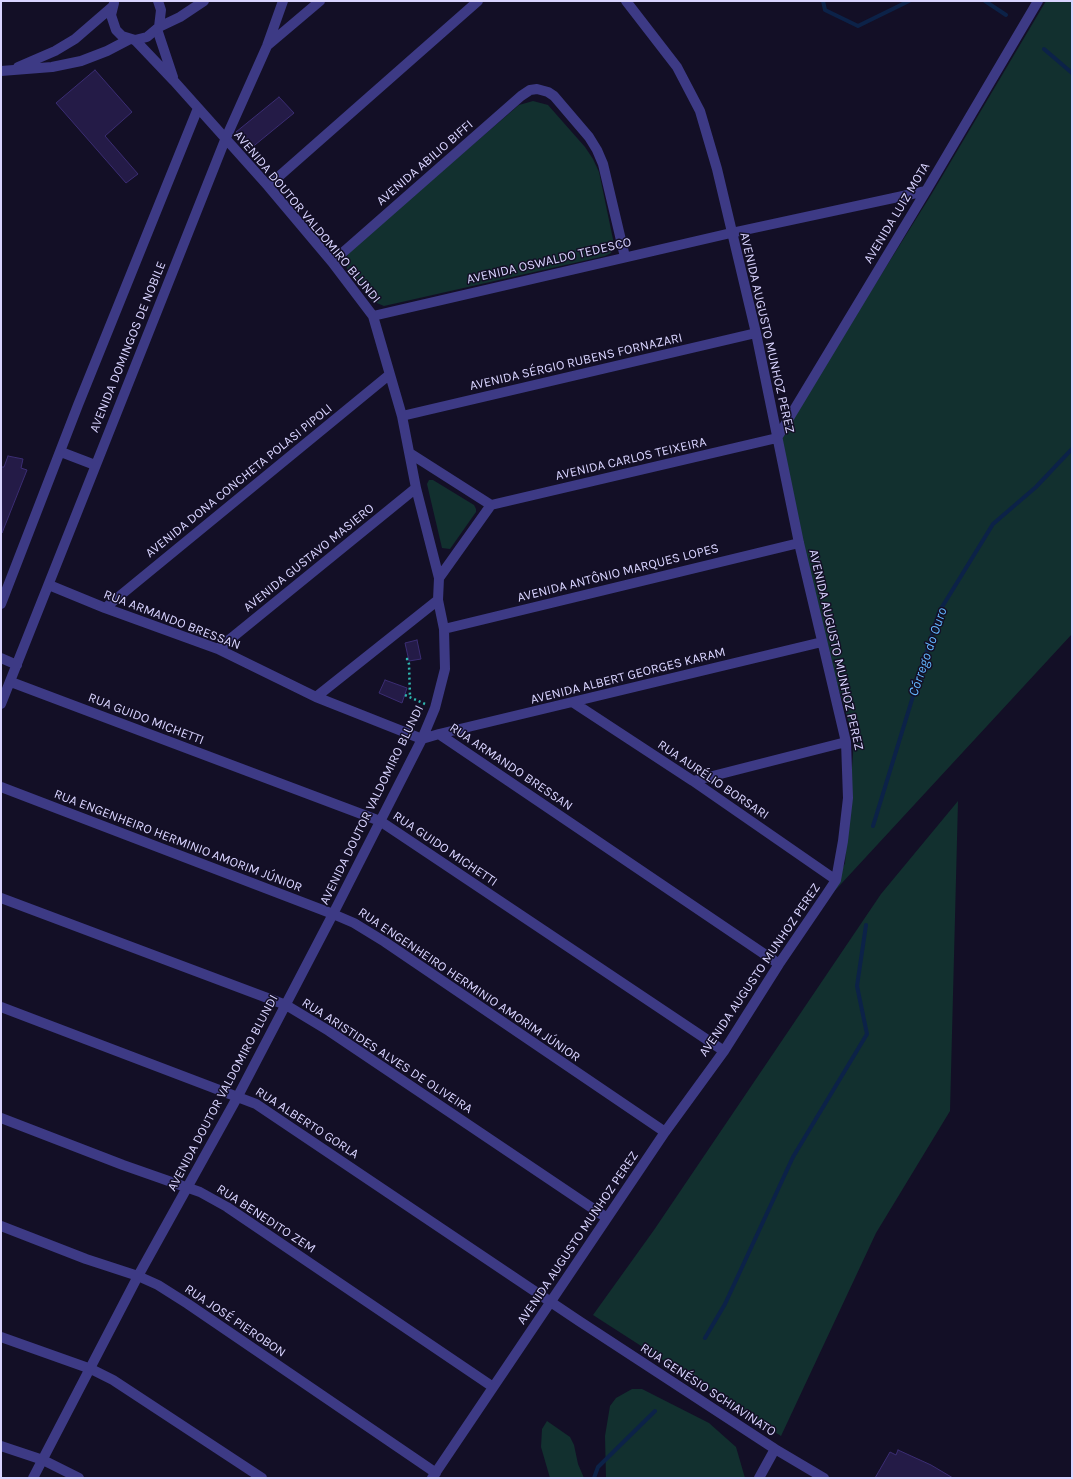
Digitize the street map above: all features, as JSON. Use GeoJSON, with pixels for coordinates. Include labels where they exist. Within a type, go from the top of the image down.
{"type":"FeatureCollection","features":[{"type":"Feature","properties":{"kind":"street"},"geometry":{"type":"LineString","coordinates":[[158,1],[161,10],[158,28]]}},
{"type":"Feature","properties":{"kind":"street"},"geometry":{"type":"LineString","coordinates":[[5,70],[52,67],[81,61],[132,40],[147,38],[158,28],[180,17],[204,1]]}},
{"type":"Feature","properties":{"kind":"street","name":"AVENIDA DOMINGOS DE NOBILE"},"geometry":{"type":"LineString","coordinates":[[1,704],[225,140],[267,46],[283,1]]}},
{"type":"Feature","properties":{"kind":"street"},"geometry":{"type":"LineString","coordinates":[[267,46],[320,1]]}},
{"type":"Feature","properties":{"kind":"street"},"geometry":{"type":"LineString","coordinates":[[268,186],[478,1]]}},
{"type":"Feature","properties":{"kind":"street","name":"AVENIDA AUGUSTO MUNHOZ PEREZ"},"geometry":{"type":"LineString","coordinates":[[434,1475],[665,1132],[724,1051],[779,964],[836,880],[843,841],[848,798],[846,742],[799,543],[756,333],[717,169],[700,112],[677,67],[626,1]]}},
{"type":"Feature","properties":{"kind":"street","name":"AVENIDA LUIZ MOTA"},"geometry":{"type":"LineString","coordinates":[[777,438],[926,191],[1038,1]]}},
{"type":"Feature","properties":{"kind":"street"},"geometry":{"type":"LineString","coordinates":[[5,70],[55,51],[75,39],[113,4]]}},
{"type":"Feature","properties":{"kind":"street","name":"AVENIDA DOUTOR VALDOMIRO BLUNDI"},"geometry":{"type":"LineString","coordinates":[[33,1478],[138,1276],[238,1096],[333,914],[422,739],[435,708],[445,668],[444,629],[438,600],[439,578],[416,488],[411,454],[402,416],[373,316],[332,262],[268,186],[225,140],[174,81],[132,40],[116,30],[112,23],[113,4]]}},
{"type":"Feature","properties":{"kind":"street","name":"AVENIDA DOUTOR VALDOMIRO BLUNDI"},"geometry":{"type":"LineString","coordinates":[[158,28],[174,81]]}},
{"type":"Feature","properties":{"kind":"street","name":"AVENIDA ABILIO BIFFI"},"geometry":{"type":"LineString","coordinates":[[332,262],[521,96],[530,90],[537,89],[548,92],[554,96],[590,137],[597,150],[603,164],[625,257]]}},
{"type":"Feature","properties":{"kind":"street","name":"AVENIDA DOMINGOS DE NOBILE"},"geometry":{"type":"LineString","coordinates":[[1,604],[78,405],[198,108]]}},
{"type":"Feature","properties":{"kind":"street","name":"AVENIDA OSWALDO TEDESCO"},"geometry":{"type":"LineString","coordinates":[[373,316],[731,233],[926,191]]}},
{"type":"Feature","properties":{"kind":"street","name":"AVENIDA SÉRGIO RUBENS FORNAZARI"},"geometry":{"type":"LineString","coordinates":[[402,416],[756,333]]}},
{"type":"Feature","properties":{"kind":"street","name":"AVENIDA DONA CONCHETA POLASI PIPOLI"},"geometry":{"type":"LineString","coordinates":[[105,608],[389,375]]}},
{"type":"Feature","properties":{"kind":"street","name":"AVENIDA CARLOS TEIXEIRA"},"geometry":{"type":"LineString","coordinates":[[491,505],[777,438]]}},
{"type":"Feature","properties":{"kind":"street"},"geometry":{"type":"LineString","coordinates":[[61,452],[95,465]]}},
{"type":"Feature","properties":{"kind":"street"},"geometry":{"type":"LineString","coordinates":[[411,454],[491,505],[439,578]]}},
{"type":"Feature","properties":{"kind":"street","name":"AVENIDA GUSTAVO MASIERO"},"geometry":{"type":"LineString","coordinates":[[218,649],[416,488]]}},
{"type":"Feature","properties":{"kind":"street","name":"AVENIDA ANTÔNIO MARQUES LOPES"},"geometry":{"type":"LineString","coordinates":[[444,629],[799,543]]}},
{"type":"Feature","properties":{"kind":"street","name":"RUA ARMANDO BRESSAN"},"geometry":{"type":"LineString","coordinates":[[49,585],[105,608],[218,649],[316,698],[422,739],[439,734],[779,964]]}},
{"type":"Feature","properties":{"kind":"street"},"geometry":{"type":"LineString","coordinates":[[316,698],[438,600]]}},
{"type":"Feature","properties":{"kind":"street","name":"AVENIDA ALBERT GEORGES KARAM"},"geometry":{"type":"LineString","coordinates":[[439,734],[822,642]]}},
{"type":"Feature","properties":{"kind":"street"},"geometry":{"type":"LineString","coordinates":[[1,658],[17,665]]}},
{"type":"Feature","properties":{"kind":"street","name":"RUA GUIDO MICHETTI"},"geometry":{"type":"LineString","coordinates":[[11,682],[380,821],[724,1051]]}},
{"type":"Feature","properties":{"kind":"street","name":"RUA AURÉLIO BORSARI"},"geometry":{"type":"LineString","coordinates":[[574,702],[693,781],[836,880]]}},
{"type":"Feature","properties":{"kind":"street"},"geometry":{"type":"LineString","coordinates":[[693,781],[846,742]]}},
{"type":"Feature","properties":{"kind":"street","name":"RUA ENGENHEIRO HERMINIO AMORIM JÚNIOR"},"geometry":{"type":"LineString","coordinates":[[1,787],[354,923],[385,942],[665,1132]]}},
{"type":"Feature","properties":{"kind":"street","name":"RUA ARISTIDES ALVES DE OLIVEIRA"},"geometry":{"type":"LineString","coordinates":[[1,898],[286,1005],[330,1031],[608,1218]]}},
{"type":"Feature","properties":{"kind":"street","name":"RUA ALBERTO GORLA"},"geometry":{"type":"LineString","coordinates":[[1,1007],[256,1104],[580,1321]]}},
{"type":"Feature","properties":{"kind":"street","name":"RUA BENEDITO ZEM"},"geometry":{"type":"LineString","coordinates":[[1,1118],[123,1165],[188,1187],[227,1207],[493,1387]]}},
{"type":"Feature","properties":{"kind":"street","name":"RUA JOSÉ PIEROBON"},"geometry":{"type":"LineString","coordinates":[[1,1226],[86,1259],[138,1276],[158,1285],[188,1304],[434,1475]]}},
{"type":"Feature","properties":{"kind":"street","name":"RUA GENÉSIO SCHIAVINATO"},"geometry":{"type":"LineString","coordinates":[[580,1321],[775,1449],[824,1478]]}},
{"type":"Feature","properties":{"kind":"street"},"geometry":{"type":"LineString","coordinates":[[1,1337],[91,1369],[140,1396],[262,1478]]}},
{"type":"Feature","properties":{"kind":"street"},"geometry":{"type":"LineString","coordinates":[[1,1446],[43,1460],[79,1478]]}},
{"type":"Feature","properties":{"kind":"street"},"geometry":{"type":"LineString","coordinates":[[759,1478],[775,1449]]}},
{"type":"Feature","properties":{"kind":"path"},"geometry":{"type":"LineString","coordinates":[[408,659],[410,697]]}},
{"type":"Feature","properties":{"kind":"path"},"geometry":{"type":"LineString","coordinates":[[405,695],[435,708]]}},
{"type":"Feature","properties":{"kind":"green space"},"geometry":{"type":"Polygon","coordinates":[[[1046,1],[1072,1],[1072,634],[829,897],[845,863],[854,740],[824,640],[779,438],[931,195],[1046,1]]]}},
{"type":"Feature","properties":{"kind":"green space"},"geometry":{"type":"Polygon","coordinates":[[[533,101],[548,105],[585,147],[593,159],[599,172],[614,244],[611,253],[605,256],[384,306],[372,301],[347,270],[346,260],[349,251],[519,105],[533,101]]]}},
{"type":"Feature","properties":{"kind":"green space"},"geometry":{"type":"Polygon","coordinates":[[[429,480],[433,480],[474,505],[476,509],[476,512],[450,549],[442,548],[427,484],[429,480]]]}},
{"type":"Feature","properties":{"kind":"green space"},"geometry":{"type":"Polygon","coordinates":[[[958,801],[950,1111],[876,1233],[781,1436],[593,1315],[654,1230],[881,894],[958,801]]]}},
{"type":"Feature","properties":{"kind":"green space"},"geometry":{"type":"Polygon","coordinates":[[[632,1389],[642,1389],[709,1423],[736,1447],[745,1478],[606,1478],[605,1436],[610,1406],[616,1398],[632,1389]]]}},
{"type":"Feature","properties":{"kind":"green space"},"geometry":{"type":"Polygon","coordinates":[[[547,1421],[570,1437],[574,1445],[578,1464],[584,1478],[550,1478],[541,1447],[542,1429],[547,1421]]]}},
{"type":"Feature","properties":{"kind":"building"},"geometry":{"type":"Polygon","coordinates":[[[95,70],[132,112],[105,136],[138,174],[126,183],[56,103],[95,70]]]}},
{"type":"Feature","properties":{"kind":"building"},"geometry":{"type":"Polygon","coordinates":[[[279,97],[294,113],[250,149],[236,132],[279,97]]]}},
{"type":"Feature","properties":{"kind":"building"},"geometry":{"type":"Polygon","coordinates":[[[8,456],[23,459],[21,468],[27,470],[2,533],[1,467],[4,467],[8,456]]]}},
{"type":"Feature","properties":{"kind":"building"},"geometry":{"type":"Polygon","coordinates":[[[417,640],[421,659],[409,661],[405,643],[417,640]]]}},
{"type":"Feature","properties":{"kind":"building"},"geometry":{"type":"Polygon","coordinates":[[[385,680],[407,688],[402,703],[379,693],[385,680]]]}},
{"type":"Feature","properties":{"kind":"building"},"geometry":{"type":"Polygon","coordinates":[[[898,1450],[931,1465],[953,1478],[875,1478],[890,1452],[896,1455],[898,1450]]]}},
{"type":"Feature","properties":{"kind":"waterway"},"geometry":{"type":"LineString","coordinates":[[823,1],[825,10],[858,26],[909,1]]}},
{"type":"Feature","properties":{"kind":"waterway"},"geometry":{"type":"LineString","coordinates":[[985,1],[1006,15]]}},
{"type":"Feature","properties":{"kind":"waterway"},"geometry":{"type":"LineString","coordinates":[[1044,49],[1072,73]]}},
{"type":"Feature","properties":{"kind":"waterway","name":"Córrego do Ouro"},"geometry":{"type":"LineString","coordinates":[[873,826],[939,612],[993,524],[1036,487],[1072,449]]}},
{"type":"Feature","properties":{"kind":"waterway"},"geometry":{"type":"LineString","coordinates":[[705,1338],[725,1304],[793,1157],[867,1034],[857,986],[866,925]]}},
{"type":"Feature","properties":{"kind":"waterway"},"geometry":{"type":"LineString","coordinates":[[594,1478],[598,1467],[655,1411]]}}]}
